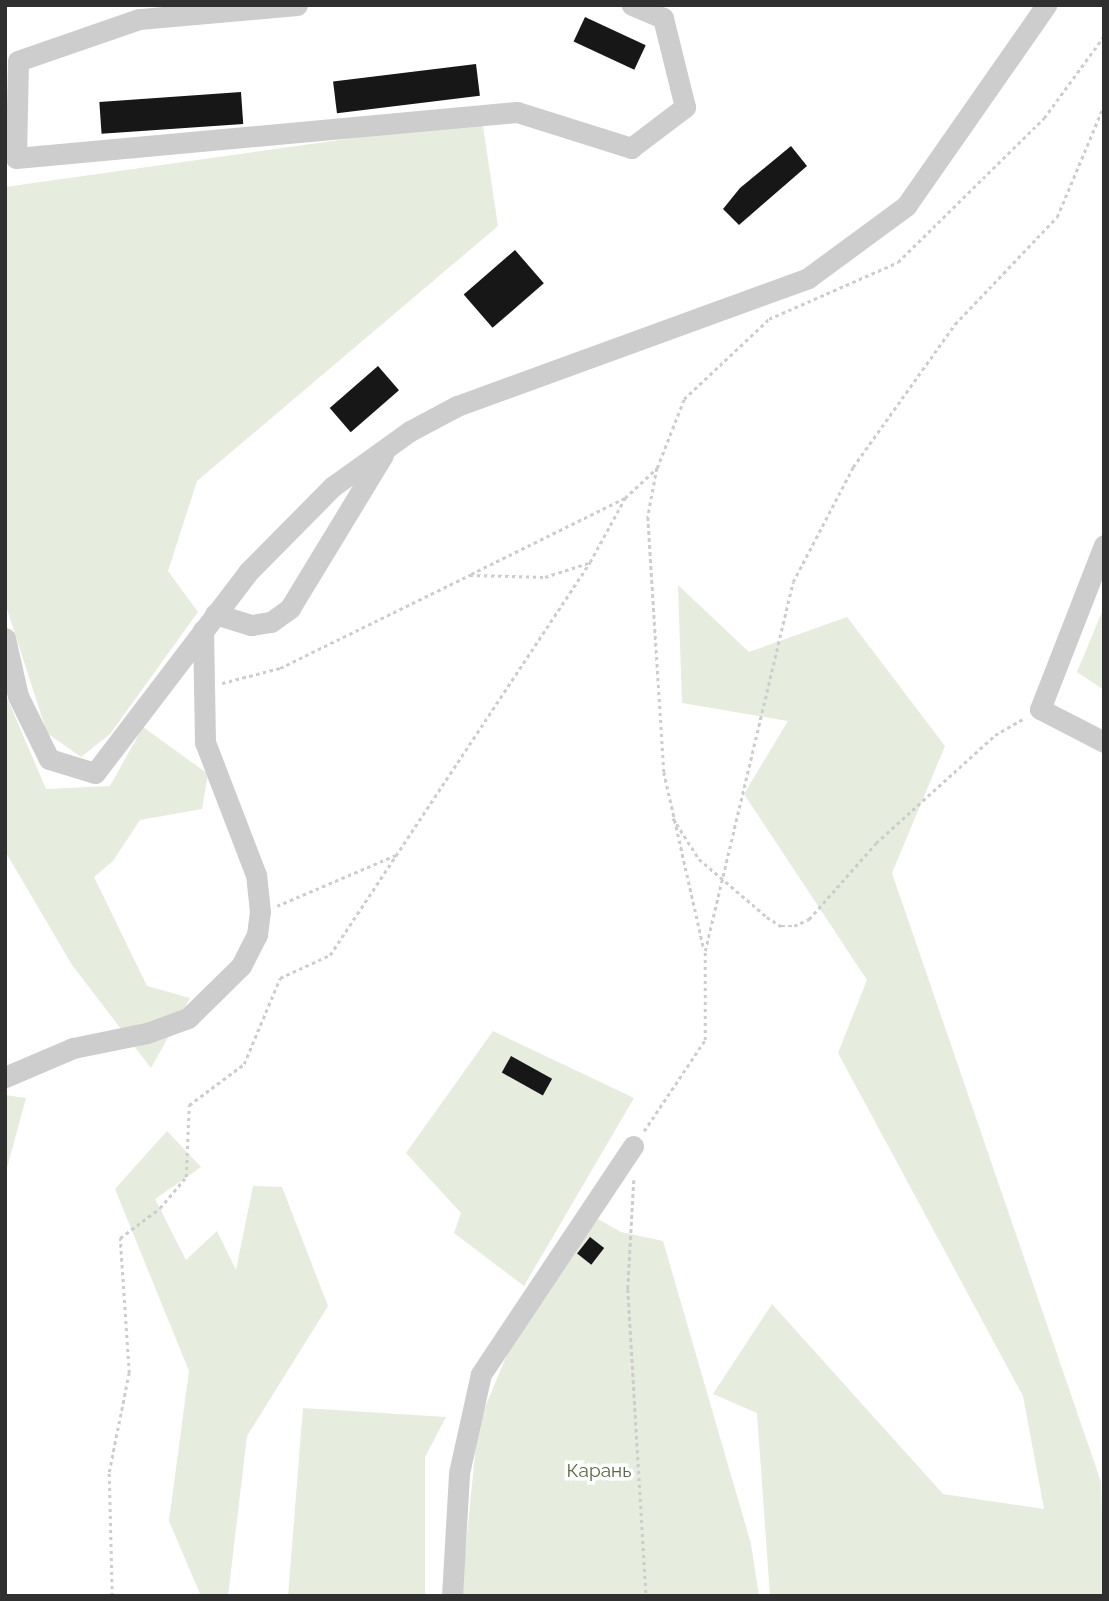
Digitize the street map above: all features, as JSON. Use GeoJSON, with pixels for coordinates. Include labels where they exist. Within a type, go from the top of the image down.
{"type":"FeatureCollection","features":[{"type":"Feature","properties":{"kind":"street"},"geometry":{"type":"LineString","coordinates":[[118,5],[139,19]]}},
{"type":"Feature","properties":{"kind":"street"},"geometry":{"type":"LineString","coordinates":[[298,5],[139,19],[18,61],[16,158],[517,112],[631,148],[685,107],[663,18],[632,5]]}},
{"type":"Feature","properties":{"kind":"street"},"geometry":{"type":"LineString","coordinates":[[5,639],[18,696],[49,759],[95,774],[248,572],[332,487],[387,448],[457,406],[808,278],[906,206],[1046,5]]}},
{"type":"Feature","properties":{"kind":"street"},"geometry":{"type":"LineString","coordinates":[[209,622],[251,625],[271,622],[290,608],[387,448]]}},
{"type":"Feature","properties":{"kind":"street"},"geometry":{"type":"LineString","coordinates":[[1104,545],[1040,709],[1104,742]]}},
{"type":"Feature","properties":{"kind":"street"},"geometry":{"type":"LineString","coordinates":[[5,1076],[73,1048],[147,1033],[188,1018],[241,966],[257,935],[260,912],[256,875],[205,742],[202,690],[209,622]]}},
{"type":"Feature","properties":{"kind":"street"},"geometry":{"type":"LineString","coordinates":[[452,1596],[459,1473],[481,1374],[633,1146]]}},
{"type":"Feature","properties":{"kind":"path"},"geometry":{"type":"LineString","coordinates":[[705,951],[673,818],[659,712],[648,517],[657,468],[684,399],[769,319],[898,262],[1044,118],[1104,36]]}},
{"type":"Feature","properties":{"kind":"path"},"geometry":{"type":"LineString","coordinates":[[646,1596],[628,1289],[633,1146],[705,1040],[705,951],[793,582],[853,467],[955,324],[1057,217],[1104,105]]}},
{"type":"Feature","properties":{"kind":"path"},"geometry":{"type":"LineString","coordinates":[[202,690],[280,668],[625,498],[657,468]]}},
{"type":"Feature","properties":{"kind":"path"},"geometry":{"type":"LineString","coordinates":[[112,1596],[108,1472],[129,1373],[120,1238],[160,1208],[186,1177],[189,1105],[244,1064],[280,978],[330,955],[590,562],[625,498]]}},
{"type":"Feature","properties":{"kind":"path"},"geometry":{"type":"LineString","coordinates":[[470,575],[545,578],[590,562]]}},
{"type":"Feature","properties":{"kind":"path"},"geometry":{"type":"LineString","coordinates":[[673,818],[699,859],[767,917],[781,926],[794,926],[808,919],[876,843],[995,735],[1040,709]]}},
{"type":"Feature","properties":{"kind":"path"},"geometry":{"type":"LineString","coordinates":[[260,912],[397,855]]}},
{"type":"Feature","properties":{"kind":"green space"},"geometry":{"type":"Polygon","coordinates":[[[482,120],[498,226],[197,481],[168,571],[198,612],[110,734],[81,757],[47,733],[5,603],[5,187],[482,120]]]}},
{"type":"Feature","properties":{"kind":"green space"},"geometry":{"type":"Polygon","coordinates":[[[678,585],[749,652],[847,617],[945,746],[892,873],[1101,1482],[1104,1596],[770,1596],[757,1413],[713,1394],[772,1304],[943,1494],[1044,1509],[1023,1396],[838,1053],[867,980],[744,794],[788,721],[682,703],[678,585]]]}},
{"type":"Feature","properties":{"kind":"green space"},"geometry":{"type":"Polygon","coordinates":[[[1104,607],[1104,690],[1077,672],[1104,607]]]}},
{"type":"Feature","properties":{"kind":"green space"},"geometry":{"type":"Polygon","coordinates":[[[5,693],[46,789],[110,786],[143,727],[208,774],[202,809],[140,820],[113,861],[94,877],[147,986],[190,998],[151,1068],[72,965],[5,851],[5,693]]]}},
{"type":"Feature","properties":{"kind":"green space"},"geometry":{"type":"Polygon","coordinates":[[[493,1031],[634,1098],[524,1286],[454,1233],[461,1213],[406,1153],[493,1031]]]}},
{"type":"Feature","properties":{"kind":"green space"},"geometry":{"type":"Polygon","coordinates":[[[5,1095],[26,1098],[5,1175],[5,1095]]]}},
{"type":"Feature","properties":{"kind":"green space"},"geometry":{"type":"Polygon","coordinates":[[[167,1131],[201,1167],[155,1199],[186,1260],[217,1231],[236,1270],[253,1186],[282,1187],[328,1306],[247,1436],[228,1596],[201,1596],[169,1521],[189,1371],[115,1189],[167,1131]]]}},
{"type":"Feature","properties":{"kind":"green space","name":"Карань"},"geometry":{"type":"Polygon","coordinates":[[[598,1219],[621,1232],[663,1241],[751,1544],[759,1596],[461,1596],[478,1424],[526,1309],[598,1219]]]}},
{"type":"Feature","properties":{"kind":"green space"},"geometry":{"type":"Polygon","coordinates":[[[303,1408],[446,1417],[425,1457],[425,1596],[288,1596],[303,1408]]]}},
{"type":"Feature","properties":{"kind":"building"},"geometry":{"type":"Polygon","coordinates":[[[585,17],[646,45],[634,70],[574,41],[585,17]]]}},
{"type":"Feature","properties":{"kind":"building"},"geometry":{"type":"Polygon","coordinates":[[[476,64],[480,96],[337,113],[333,82],[476,64]]]}},
{"type":"Feature","properties":{"kind":"building"},"geometry":{"type":"Polygon","coordinates":[[[241,92],[243,124],[102,134],[99,102],[241,92]]]}},
{"type":"Feature","properties":{"kind":"building"},"geometry":{"type":"Polygon","coordinates":[[[791,146],[807,166],[739,225],[723,209],[740,188],[791,146]]]}},
{"type":"Feature","properties":{"kind":"building"},"geometry":{"type":"Polygon","coordinates":[[[515,250],[544,283],[493,328],[464,295],[515,250]]]}},
{"type":"Feature","properties":{"kind":"building"},"geometry":{"type":"Polygon","coordinates":[[[378,366],[399,390],[351,432],[330,408],[378,366]]]}},
{"type":"Feature","properties":{"kind":"building"},"geometry":{"type":"Polygon","coordinates":[[[511,1056],[552,1079],[543,1095],[502,1073],[511,1056]]]}},
{"type":"Feature","properties":{"kind":"building"},"geometry":{"type":"Polygon","coordinates":[[[590,1237],[604,1248],[591,1265],[577,1254],[590,1237]]]}}]}
